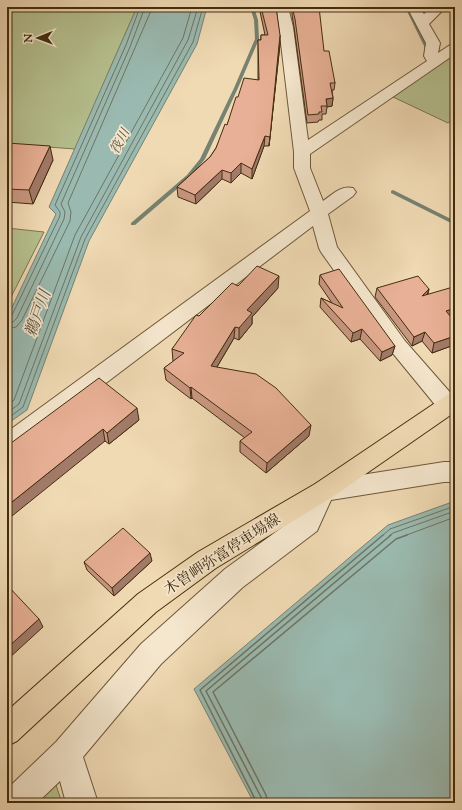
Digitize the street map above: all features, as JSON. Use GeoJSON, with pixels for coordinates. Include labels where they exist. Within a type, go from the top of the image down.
{"type":"FeatureCollection","features":[{"type":"Feature","properties":{"kind":"main road","name":"木曽岬弥富停車場線"},"geometry":{"type":"LineString","coordinates":[[7,731],[147,603],[207,560],[323,491],[452,404]]}},
{"type":"Feature","properties":{"kind":"street"},"geometry":{"type":"LineString","coordinates":[[282,7],[286,27],[302,152],[302,168],[319,212],[328,248],[398,346],[452,404]]}},
{"type":"Feature","properties":{"kind":"street"},"geometry":{"type":"LineString","coordinates":[[413,7],[432,43],[431,56],[436,62]]}},
{"type":"Feature","properties":{"kind":"street"},"geometry":{"type":"LineString","coordinates":[[422,23],[440,7]]}},
{"type":"Feature","properties":{"kind":"street"},"geometry":{"type":"LineString","coordinates":[[302,152],[455,48]]}},
{"type":"Feature","properties":{"kind":"street"},"geometry":{"type":"LineString","coordinates":[[7,445],[347,192]]}},
{"type":"Feature","properties":{"kind":"street"},"geometry":{"type":"LineString","coordinates":[[15,803],[67,753],[151,654],[234,578],[308,523],[323,491],[444,472],[455,472]]}},
{"type":"Feature","properties":{"kind":"street"},"geometry":{"type":"LineString","coordinates":[[67,753],[82,803]]}},
{"type":"Feature","properties":{"kind":"green space"},"geometry":{"type":"Polygon","coordinates":[[[7,7],[137,7],[75,149],[7,144],[7,7]]]}},
{"type":"Feature","properties":{"kind":"green space"},"geometry":{"type":"Polygon","coordinates":[[[455,53],[455,118],[448,123],[393,97],[455,53]]]}},
{"type":"Feature","properties":{"kind":"green space"},"geometry":{"type":"Polygon","coordinates":[[[7,228],[44,232],[7,305],[7,228]]]}},
{"type":"Feature","properties":{"kind":"green space"},"geometry":{"type":"Polygon","coordinates":[[[56,785],[62,803],[37,803],[56,785]]]}},
{"type":"Feature","properties":{"kind":"water"},"geometry":{"type":"Polygon","coordinates":[[[137,7],[207,7],[197,44],[89,241],[27,410],[7,424],[7,318],[56,214],[49,207],[137,7]]]}},
{"type":"Feature","properties":{"kind":"water"},"geometry":{"type":"Polygon","coordinates":[[[455,501],[455,803],[254,803],[194,689],[388,525],[455,501]]]}},
{"type":"Feature","properties":{"kind":"building"},"geometry":{"type":"Polygon","coordinates":[[[261,7],[276,7],[280,35],[270,137],[265,136],[252,169],[241,163],[231,173],[222,170],[195,195],[177,187],[210,157],[216,148],[225,124],[227,125],[244,78],[259,80],[258,40],[261,40],[261,35],[268,35],[261,7]]]}},
{"type":"Feature","properties":{"kind":"building"},"geometry":{"type":"Polygon","coordinates":[[[292,7],[319,7],[324,51],[329,51],[335,83],[330,83],[333,98],[326,99],[327,106],[321,106],[322,112],[319,112],[319,114],[308,115],[295,19],[292,7]]]}},
{"type":"Feature","properties":{"kind":"building"},"geometry":{"type":"Polygon","coordinates":[[[7,143],[50,146],[29,190],[7,189],[7,143]]]}},
{"type":"Feature","properties":{"kind":"building"},"geometry":{"type":"Polygon","coordinates":[[[257,266],[279,276],[247,310],[252,313],[239,328],[235,327],[211,366],[256,374],[276,388],[311,425],[267,463],[240,441],[252,432],[164,368],[184,353],[172,349],[196,315],[199,316],[232,283],[238,286],[257,266]]]}},
{"type":"Feature","properties":{"kind":"building"},"geometry":{"type":"Polygon","coordinates":[[[339,269],[395,346],[382,352],[362,329],[353,333],[321,298],[343,308],[320,275],[339,269]]]}},
{"type":"Feature","properties":{"kind":"building"},"geometry":{"type":"Polygon","coordinates":[[[418,276],[429,289],[422,296],[453,287],[455,289],[455,308],[446,311],[455,322],[455,325],[450,327],[455,336],[434,343],[425,332],[414,337],[377,288],[418,276]]]}},
{"type":"Feature","properties":{"kind":"building"},"geometry":{"type":"Polygon","coordinates":[[[99,378],[137,408],[107,433],[103,429],[7,506],[7,446],[99,378]]]}},
{"type":"Feature","properties":{"kind":"building"},"geometry":{"type":"Polygon","coordinates":[[[123,528],[150,553],[112,588],[84,562],[123,528]]]}},
{"type":"Feature","properties":{"kind":"building"},"geometry":{"type":"Polygon","coordinates":[[[7,585],[39,619],[7,648],[7,585]]]}},
{"type":"Feature","properties":{"kind":"waterway"},"geometry":{"type":"LineString","coordinates":[[133,224],[189,176],[202,159],[236,88],[257,39],[256,20],[252,7]]}},
{"type":"Feature","properties":{"kind":"waterway"},"geometry":{"type":"LineString","coordinates":[[407,7],[427,48]]}},
{"type":"Feature","properties":{"kind":"waterway"},"geometry":{"type":"LineString","coordinates":[[393,192],[455,223]]}},
{"type":"Feature","properties":{"kind":"water label","name":"筏川"},"geometry":{"type":"Point","coordinates":[119,141]}},
{"type":"Feature","properties":{"kind":"water label","name":"鵜戸川"},"geometry":{"type":"Point","coordinates":[37,313]}}]}
